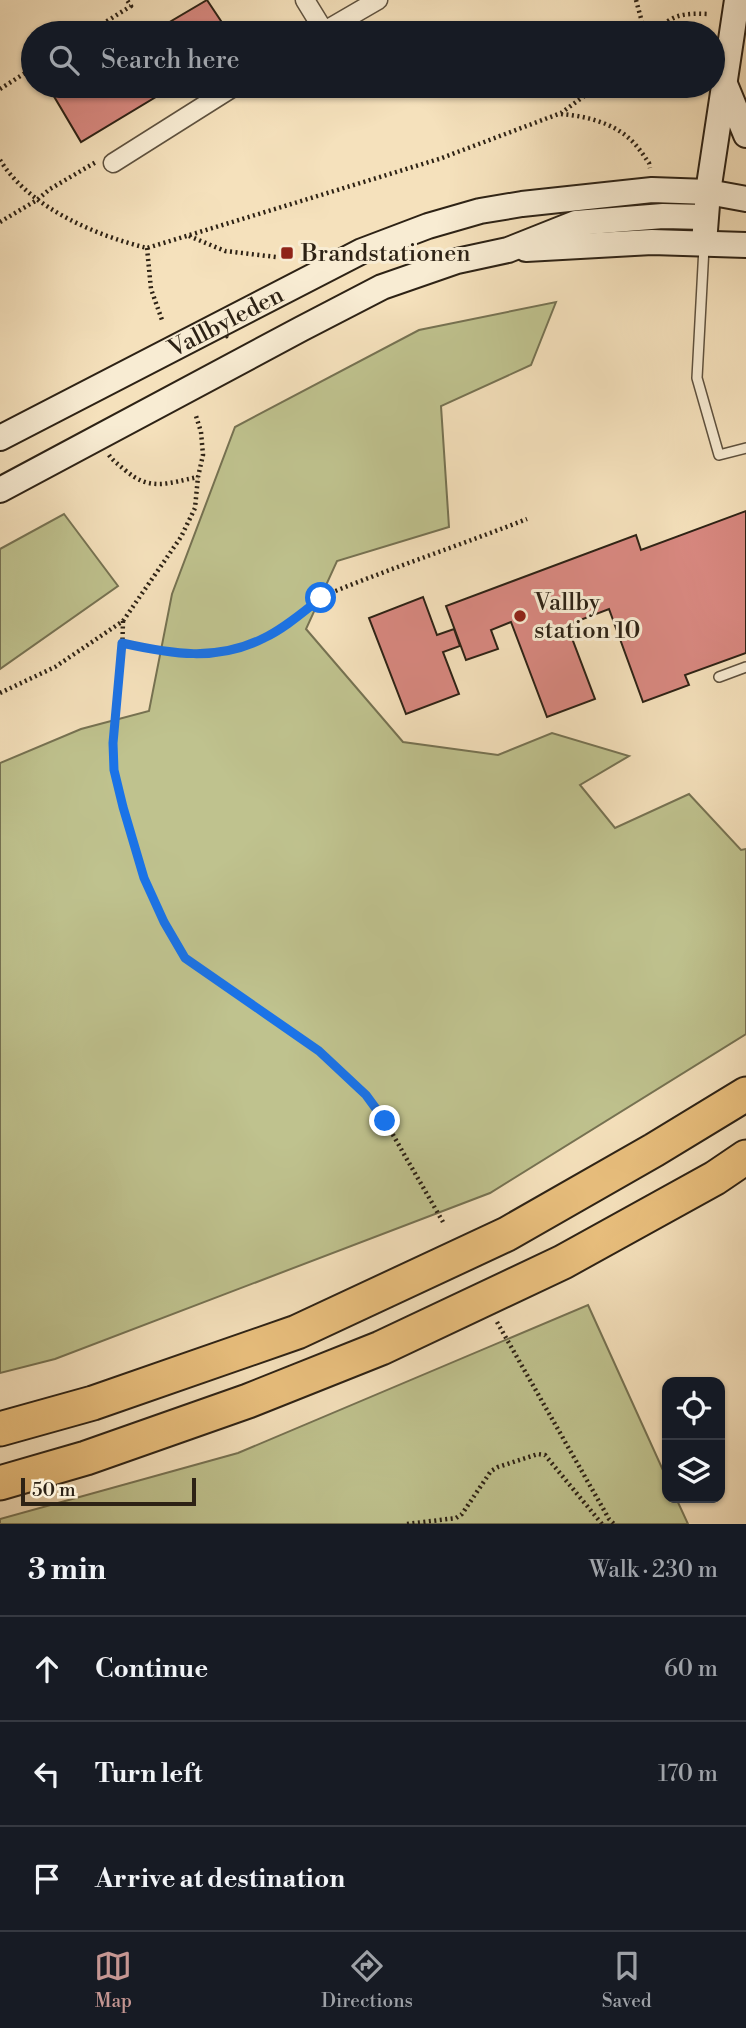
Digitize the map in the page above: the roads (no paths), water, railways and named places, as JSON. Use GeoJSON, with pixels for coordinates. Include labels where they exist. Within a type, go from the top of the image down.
{"type":"FeatureCollection","features":[{"type":"Feature","properties":{"kind":"highway"},"geometry":{"type":"LineString","coordinates":[[0,1430],[93,1403],[298,1332],[507,1234],[746,1094]]}},
{"type":"Feature","properties":{"kind":"highway"},"geometry":{"type":"LineString","coordinates":[[0,1483],[86,1458],[248,1401],[381,1348],[563,1262],[715,1178],[746,1157]]}},
{"type":"Feature","properties":{"kind":"main road"},"geometry":{"type":"LineString","coordinates":[[737,0],[725,83],[746,135]]}},
{"type":"Feature","properties":{"kind":"main road"},"geometry":{"type":"LineString","coordinates":[[704,243],[705,217],[723,98]]}},
{"type":"Feature","properties":{"kind":"main road","name":"Vallbyleden"},"geometry":{"type":"LineString","coordinates":[[0,438],[362,251],[428,226],[480,211],[522,204],[652,190],[709,192],[746,199]]}},
{"type":"Feature","properties":{"kind":"main road","name":"Vallbyleden"},"geometry":{"type":"LineString","coordinates":[[508,250],[576,223],[663,216],[705,217]]}},
{"type":"Feature","properties":{"kind":"main road","name":"Vallbyleden"},"geometry":{"type":"LineString","coordinates":[[0,490],[382,287],[457,261],[508,250],[652,242],[746,245]]}},
{"type":"Feature","properties":{"kind":"street"},"geometry":{"type":"LineString","coordinates":[[305,0],[317,21]]}},
{"type":"Feature","properties":{"kind":"street"},"geometry":{"type":"LineString","coordinates":[[342,21],[378,0]]}},
{"type":"Feature","properties":{"kind":"street"},"geometry":{"type":"LineString","coordinates":[[113,163],[216,98]]}},
{"type":"Feature","properties":{"kind":"lane"},"geometry":{"type":"LineString","coordinates":[[704,243],[697,378],[719,455],[746,448]]}},
{"type":"Feature","properties":{"kind":"lane"},"geometry":{"type":"LineString","coordinates":[[719,677],[746,667]]}},
{"type":"Feature","properties":{"kind":"place","name":"Brandstationen"},"geometry":{"type":"Point","coordinates":[287,253]}},
{"type":"Feature","properties":{"kind":"place","name":"Vallby station 10"},"geometry":{"type":"Point","coordinates":[520,616]}}]}
